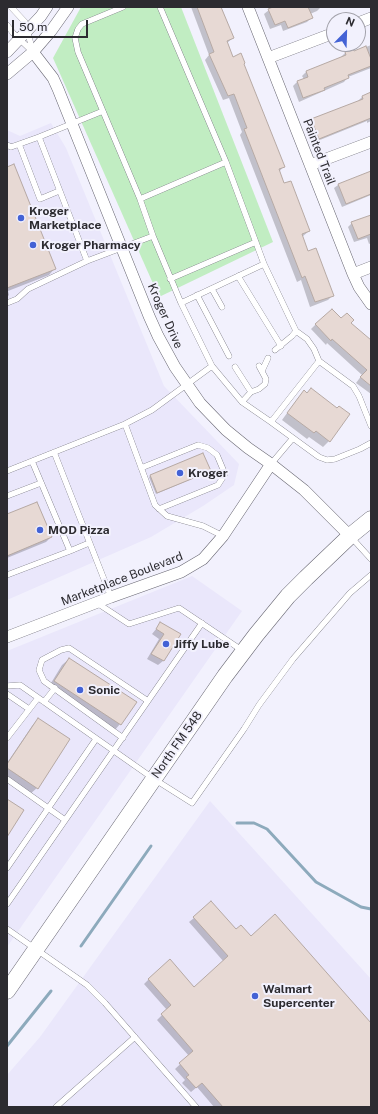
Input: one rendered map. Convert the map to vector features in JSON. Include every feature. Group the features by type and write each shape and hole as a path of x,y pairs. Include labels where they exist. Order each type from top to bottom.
{"main road":[{"name":"North FM 548","path":"7,991 243,651 288,596 323,561 371,519"}],"street":[{"path":"7,52 41,16 47,7"},
{"path":"7,74 33,52 51,31 68,7"},
{"name":"Painted Trail","path":"248,7 353,274 359,287 371,304"},
{"path":"268,58 326,35"},
{"name":"Kroger Drive","path":"33,52 53,78 158,336 186,384 200,403 226,430 304,490 350,536"},
{"path":"310,165 371,142"},
{"path":"353,274 371,267"},
{"name":"Marketplace Boulevard","path":"7,637 181,572 203,559 223,536 271,464"}],"lane":[{"path":"11,7 25,22 33,52"},
{"path":"123,7 82,24 78,29 76,38 78,52 140,199 170,279 212,366 242,402 319,457 327,460 335,459 360,449 371,442"},
{"path":"160,7 226,162 264,264 296,331 308,339 319,361 353,386 359,396 371,426"},
{"path":"7,25 13,33 33,52"},
{"path":"7,145 11,147 103,111"},
{"path":"39,137 87,261"},
{"path":"19,144 40,199 59,191"},
{"path":"140,199 226,162"},
{"path":"7,303 17,299 28,289 87,261 153,236"},
{"path":"170,279 256,242"},
{"path":"181,303 264,264"},
{"path":"238,276 281,346"},
{"path":"212,289 222,307"},
{"path":"197,295 229,356"},
{"path":"276,350 296,331"},
{"path":"242,402 252,392 265,384 266,379 261,369 268,358"},
{"path":"271,422 319,361"},
{"path":"7,471 125,424 158,407 186,384 212,366"},
{"path":"235,366 252,392"},
{"path":"125,424 155,505 167,516 203,526 223,536"},
{"path":"271,464 293,438"},
{"path":"141,468 198,445 208,448 217,455 225,474 218,485 159,509"},
{"path":"54,452 111,597"},
{"path":"32,461 70,551"},
{"path":"7,496 41,483"},
{"path":"350,536 371,559"},
{"path":"7,575 89,543"},
{"path":"7,686 20,684 96,739 192,804 259,705 293,658 350,593 371,575"},
{"path":"97,603 128,624 179,608 243,651"},
{"path":"7,904 9,897 114,751 202,624"},
{"path":"123,738 44,681 39,670 42,660 57,652 69,648 148,701"},
{"path":"44,702 55,688"},
{"path":"7,694 29,709"},
{"path":"7,738 38,698"},
{"path":"7,868 96,739"},
{"path":"7,779 65,820"},
{"path":"7,929 87,985 105,1003 196,1107"},
{"path":"56,1107 135,1037"}],"shaded area":[{"path":"51,123 66,148 164,386 239,464 234,485 203,506 151,537 7,600 7,130 20,136"},
{"path":"192,576 242,611 7,947 7,651"},
{"path":"210,801 371,979 371,1107 7,1107 7,1075 40,1037"}],"green space":[{"path":"81,7 181,7 273,242 159,297 53,58"}],"building":[{"path":"197,7 221,7 234,38 227,41 233,57 241,53 285,167 279,169 284,183 291,181 310,231 302,234 308,251 316,248 334,296 315,302 305,276 302,278 244,129 247,128 234,94 228,96 209,54 214,52"},
{"path":"273,7 308,7 313,18 288,28 285,21 275,25 268,9"},
{"path":"366,46 371,59 371,66 348,75 349,78 324,88 325,90 303,98 297,81 308,77 306,71 346,55 345,52 366,52"},
{"path":"371,92 371,118 319,139 311,119 363,99 362,96"},
{"name":"Kroger Marketplace","path":"14,164 56,269 7,288 7,167"},
{"path":"371,171 371,194 346,204 338,184"},
{"path":"371,215 371,234 358,239 351,222"},
{"path":"332,309 341,318 347,313 354,320 351,323 371,340 371,386 360,377 367,370 332,339 331,341 315,324"},
{"path":"311,388 337,408 339,406 350,414 330,442 316,431 314,433 287,413 304,390 307,393"},
{"name":"Kroger","path":"203,453 211,471 157,493 150,475"},
{"path":"37,502 52,537 7,556 7,514"},
{"name":"Jiffy Lube","path":"160,622 181,634 164,661 151,654 164,634 156,629"},
{"name":"Sonic","path":"69,658 137,702 121,725 54,681"},
{"path":"38,718 70,739 38,789 7,768 7,764"},
{"path":"7,799 24,810 7,837"},
{"name":"Walmart Supercenter","path":"211,901 236,929 241,925 251,936 275,914 371,1023 371,1107 223,1107 202,1083 196,1088 186,1077 189,1075 179,1063 193,1051 161,1014 171,1005 148,979 170,959 194,987 228,956 193,917"}],"waterway":[{"path":"237,823 254,823 267,829 316,882 361,907 371,909"},
{"path":"81,946 151,846"},
{"path":"7,1046 51,991"}],"place":[{"name":"Kroger Marketplace","path":"21,218"},
{"name":"Kroger Pharmacy","path":"33,245"},
{"name":"Kroger","path":"180,473"},
{"name":"MOD Pizza","path":"40,530"},
{"name":"Jiffy Lube","path":"166,644"},
{"name":"Sonic","path":"80,690"},
{"name":"Walmart Supercenter","path":"255,996"}]}
